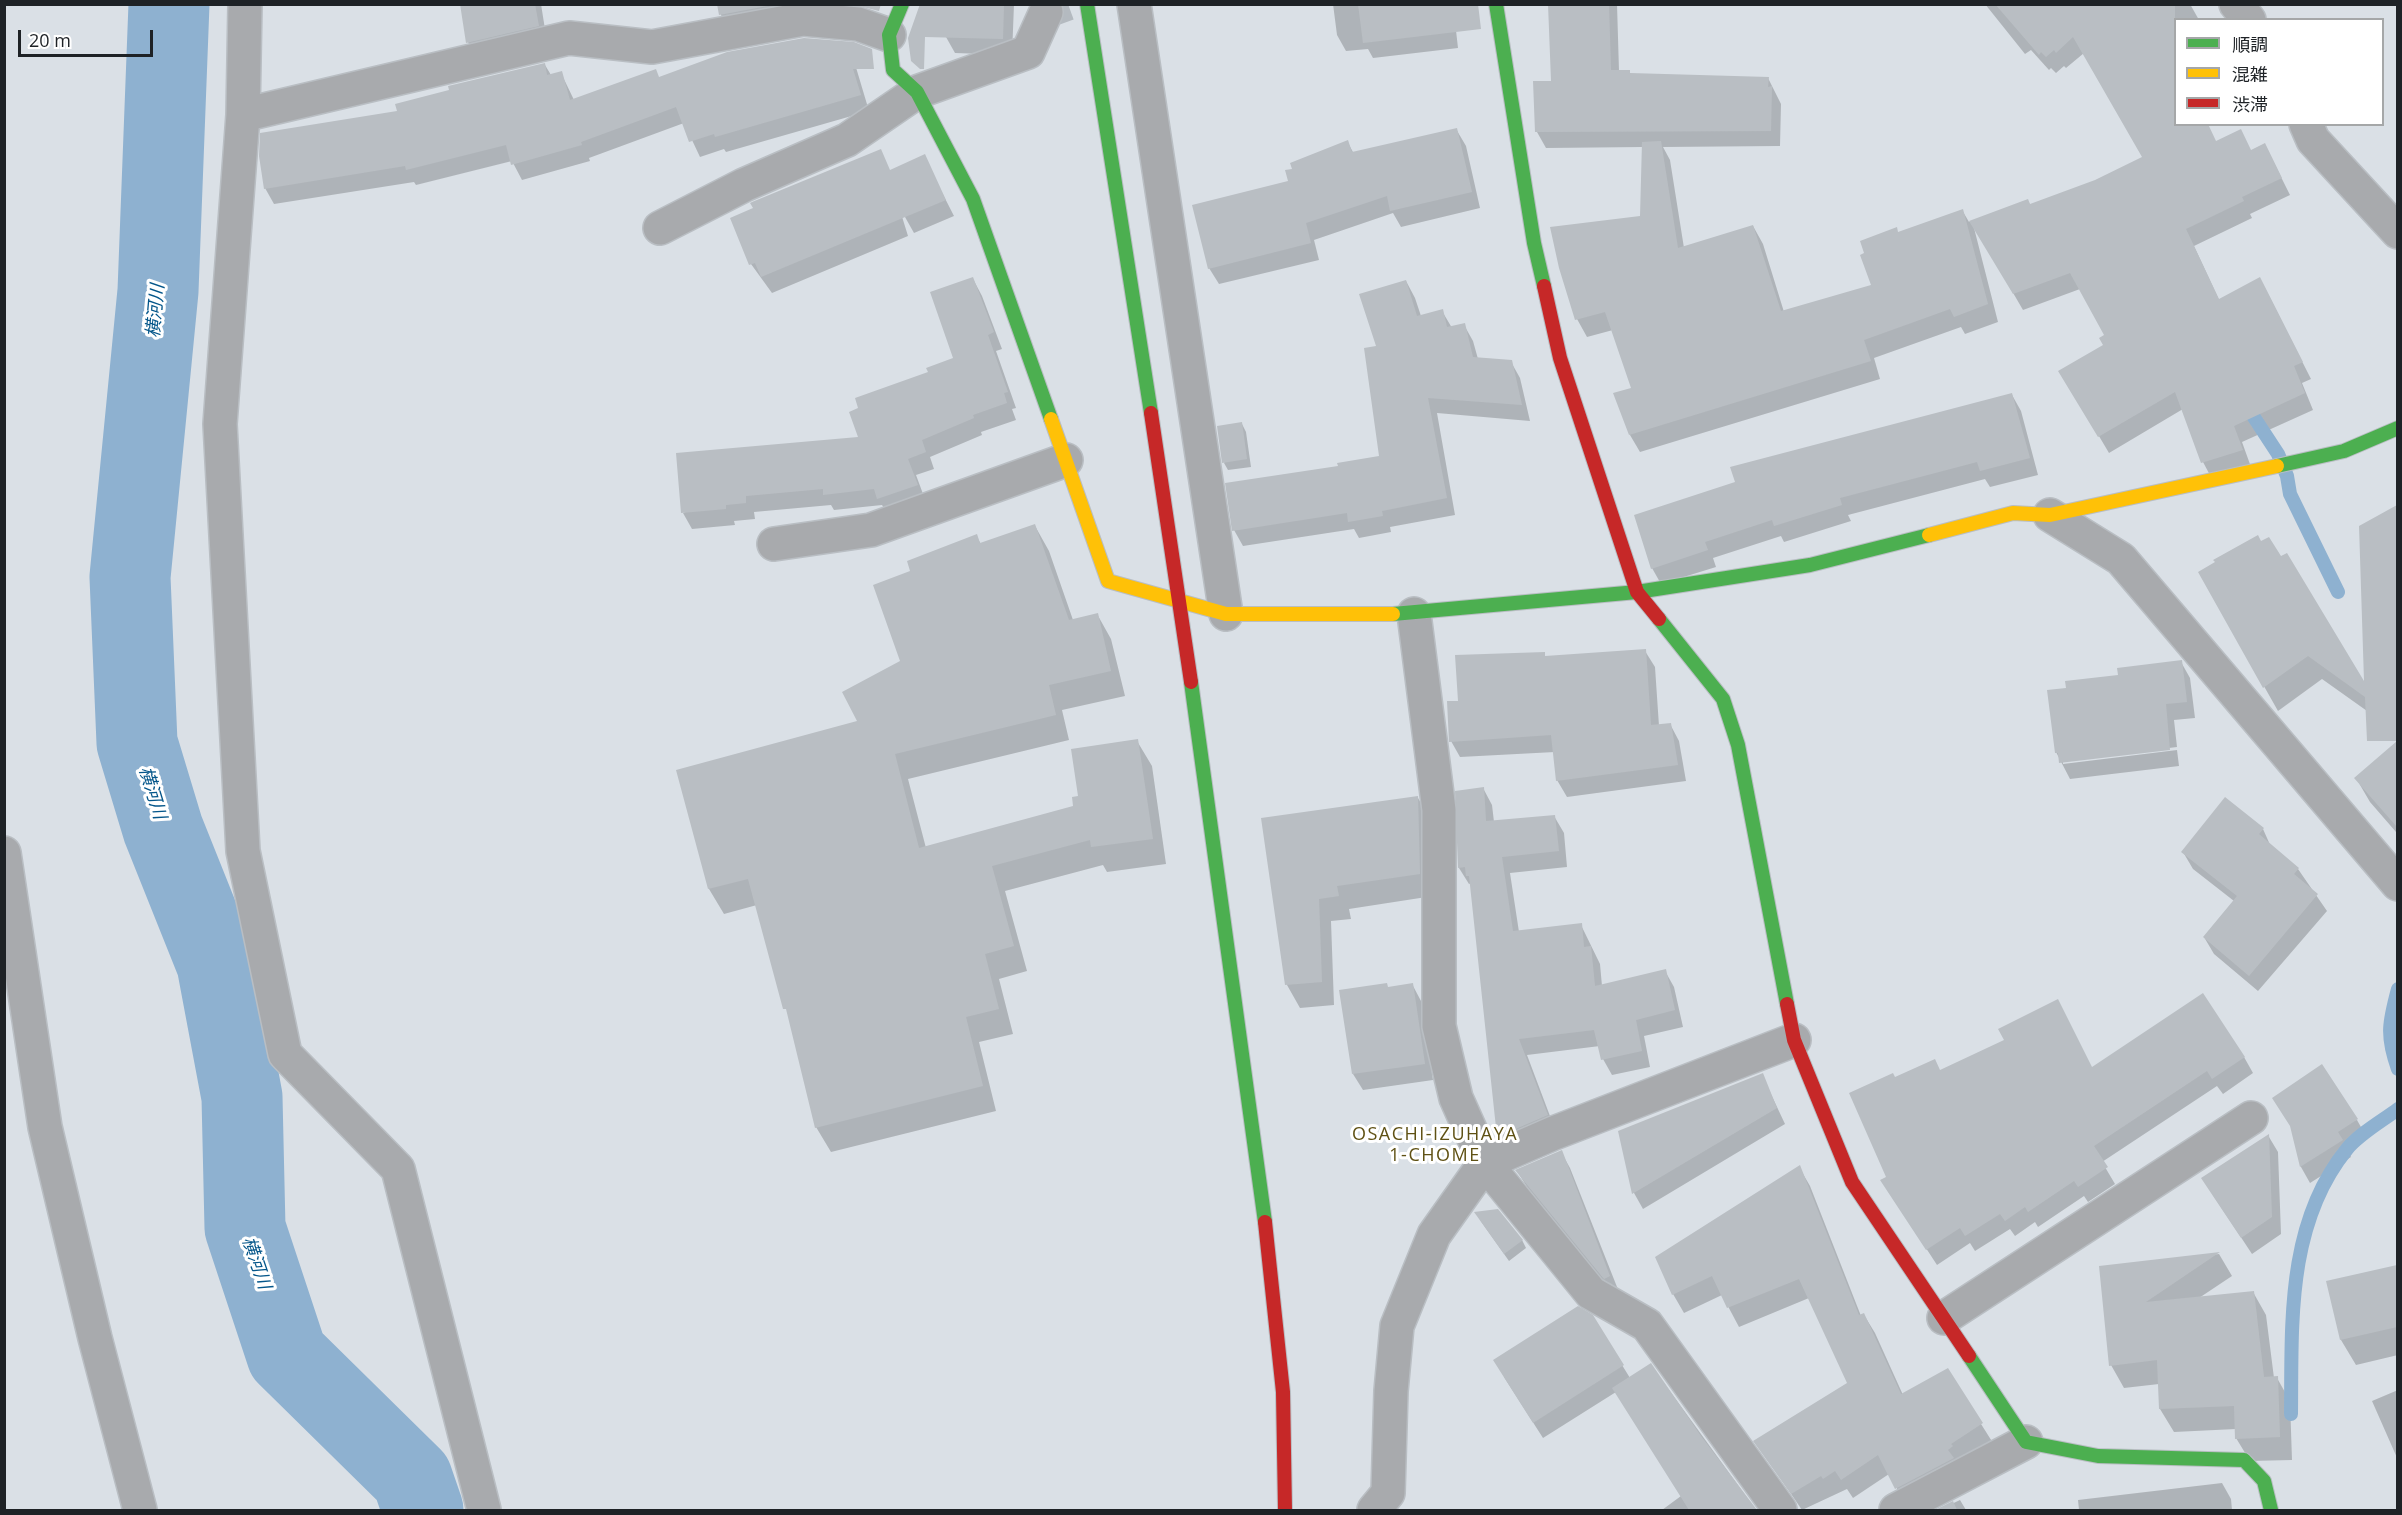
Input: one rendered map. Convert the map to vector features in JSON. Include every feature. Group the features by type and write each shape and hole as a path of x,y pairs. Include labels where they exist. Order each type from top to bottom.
{"street":[{"path":"245,4 243,115 219,424 231,680 243,851 285,1054 398,1169 484,1510"},
{"path":"902,4 889,35 893,70 917,92 973,199 1108,581 1180,602 1226,614 1414,615 1637,592 1810,565 2013,513 2050,515 2344,450 2397,428"},
{"path":"1088,4 1180,602 1271,1266 1283,1392 1285,1510"},
{"path":"1134,4 1226,614"},
{"path":"1496,4 1534,243 1560,358 1637,592 1723,699 1738,745 1794,1040 1852,1182 2026,1442"},
{"path":"2236,4 2247,18"},
{"path":"660,228 744,185 847,140 917,92 1028,52 1046,12"},
{"path":"243,115 569,38 652,47 803,19 858,24 889,35"},
{"path":"2307,126 2313,141 2397,232"},
{"path":"774,544 871,530 1066,460"},
{"path":"2050,515 2121,559 2397,884"},
{"path":"1414,615 1439,810 1439,1026 1456,1098 1485,1163 1591,1293 1647,1325 1780,1510"},
{"path":"4,853 45,1127 95,1338 140,1510"},
{"path":"1374,1510 1388,1493 1391,1391 1397,1326 1434,1234 1485,1163 1554,1133 1794,1040"},
{"path":"1944,1318 2251,1118"},
{"path":"1896,1510 2026,1442 2098,1456 2244,1460 2264,1480 2271,1510"}],"building":[{"path":"460,4 535,4 539,26 466,43"},
{"path":"717,4 778,4 719,15"},
{"path":"851,4 881,4 879,11"},
{"path":"920,4 1004,4 1003,39 925,37 924,69 920,69 911,61 908,38"},
{"path":"1358,4 1478,4 1481,29 1363,43"},
{"path":"1548,4 1609,4 1611,70 1630,70 1630,73 1769,77 1768,87 1772,86 1771,131 1535,132 1533,81 1551,81"},
{"path":"1995,4 2175,4 2174,126 2209,126 2216,141 2241,129 2251,150 2265,143 2282,178 2242,197 2244,201 2186,229 2219,299 2260,277 2303,362 2294,366 2305,393 2234,426 2243,450 2201,463 2175,392 2098,437 2058,371 2103,345 2099,338 2104,335 2070,273 2013,294 1969,221 2028,199 2030,204 2095,180 2142,157 2073,37 2056,53 2054,50 2046,57 2041,52 2039,55"},
{"path":"804,38 854,42 872,49 874,69 853,69 861,95 715,137 714,134 689,142 676,107 581,142 582,145 511,165 506,145 406,170 405,166 264,189 259,156 260,133 397,111 395,104 449,90 448,86 545,63 547,75 562,71 570,100 656,69 659,77 727,52"},
{"path":"1457,128 1472,192 1390,211 1387,196 1306,223 1311,243 1208,269 1192,205 1288,181 1285,170 1292,169 1290,163 1348,140 1352,152"},
{"path":"1661,141 1678,248 1753,225 1781,311 1871,285 1860,255 1864,253 1860,241 1897,227 1898,232 1963,209 1988,304 1954,317 1950,309 1864,340 1871,361 1629,435 1613,393 1631,388 1605,312 1575,320 1559,268 1550,227 1640,216 1642,142"},
{"path":"881,149 890,170 925,154 946,200 761,277 755,263 749,265 730,218 753,208 750,203 752,202"},
{"path":"973,277 994,332 988,335 1008,392 1004,393 1007,403 973,415 974,418 922,440 926,452 908,459 918,485 877,499 874,489 823,495 823,489 746,496 746,503 726,505 726,509 681,513 676,453 858,437 849,412 858,408 855,398 928,372 926,368 953,358 930,292"},
{"path":"1406,280 1417,316 1443,309 1447,327 1465,323 1473,357 1512,360 1522,405 1428,398 1447,498 1382,511 1383,516 1348,522 1347,513 1232,531 1225,483 1338,466 1337,463 1379,456 1364,348 1376,346 1359,294"},
{"path":"2012,393 2030,458 1980,471 1977,462 1840,498 1842,505 1774,526 1772,520 1705,542 1708,550 1651,569 1634,515 1735,482 1730,467"},
{"path":"1242,422 1247,459 1222,463 1217,426"},
{"path":"2397,505 2397,741 2367,741 2365,697 2308,656 2263,688 2198,572 2215,562 2213,560 2258,535 2261,541 2269,537 2281,556 2287,553 2364,681 2359,526"},
{"path":"1035,524 1069,620 1098,613 1111,671 1049,685 1056,715 895,754 919,848 1073,806 1072,797 1078,796 1071,749 1138,739 1153,839 1091,847 1090,840 992,866 1014,946 985,954 999,1009 966,1017 983,1086 815,1128 786,1009 783,1009 748,879 708,889 676,770 857,721 842,692 900,661 873,585 910,571 907,561 977,534 980,543"},
{"path":"1646,649 1651,725 1671,723 1678,765 1556,781 1551,735 1449,742 1447,701 1458,701 1455,655 1545,652 1545,656"},
{"path":"2182,660 2187,702 2166,704 2170,750 2059,763 2058,753 2055,753 2047,690 2066,688 2065,681 2118,675 2117,668"},
{"path":"2397,741 2397,827 2354,778"},
{"path":"1484,787 1486,821 1555,815 1559,851 1502,857 1513,931 1582,923 1584,947 1591,946 1595,986 1666,969 1675,1010 1636,1020 1642,1051 1601,1060 1594,1030 1519,1039 1548,1115 1497,1137 1469,876 1466,876 1465,867 1458,868 1455,791"},
{"path":"1418,796 1420,874 1337,886 1339,896 1319,899 1322,982 1285,985 1261,818"},
{"path":"2225,797 2264,828 2259,834 2299,868 2294,874 2318,894 2249,976 2203,937 2237,896 2181,852"},
{"path":"1387,983 1388,987 1413,983 1425,1064 1352,1074 1339,990"},
{"path":"2203,993 2245,1057 2212,1079 2207,1071 2094,1146 2108,1167 2078,1187 2074,1181 2028,1212 2025,1207 2005,1221 2000,1214 1965,1236 1960,1228 1926,1250 1880,1180 1886,1177 1849,1093 1893,1073 1895,1077 1935,1059 1940,1070 2004,1040 1998,1029 2058,999 2092,1067"},
{"path":"2322,1064 2358,1119 2338,1132 2343,1140 2300,1167 2290,1126 2272,1098"},
{"path":"1763,1073 1777,1108 1632,1194 1618,1131"},
{"path":"2269,1134 2272,1217 2241,1238 2201,1178"},
{"path":"1562,1150 1610,1276 1604,1279 1515,1170"},
{"path":"1800,1165 1859,1315 1864,1313 1901,1394 1948,1368 1983,1423 1951,1444 1953,1446 1948,1450 1954,1458 1895,1489 1878,1455 1841,1480 1835,1471 1823,1479 1821,1476 1791,1494 1753,1441 1847,1383 1799,1279 1727,1308 1712,1276 1672,1295 1655,1257"},
{"path":"1498,1209 1523,1240 1504,1254 1474,1212"},
{"path":"2220,1252 2146,1302 2254,1291 2264,1377 2278,1376 2280,1437 2235,1439 2234,1406 2159,1409 2157,1360 2109,1366 2099,1266"},
{"path":"2397,1265 2397,1327 2340,1340 2326,1281"},
{"path":"1578,1306 1593,1315 1624,1365 1533,1423 1493,1360"},
{"path":"1651,1363 1701,1436 1757,1510 1689,1510 1612,1388"},
{"path":"1953,1501 1957,1510 1935,1510"}],"waterway":[{"name":"横河川","path":"169,4 158,291 130,577 137,743 163,829 217,964 242,1097 245,1228 287,1355 412,1478 423,1510"},
{"path":"2244,402 2278,454 2287,476 2290,494 2338,592"},
{"path":"2398,989 2390,1029 2398,1069"},
{"path":"2291,1414 2296,1276 2313,1209 2327,1178 2352,1143 2398,1109"}],"tunnel":[{"path":"1046,12 1068,4"}],"traffic: fast":[{"path":"902,4 889,35 893,70 917,92 973,199 1051,419"},
{"path":"1087,4 1151,413"},
{"path":"1496,4 1534,243 1544,286"},
{"path":"2277,466 2344,451 2398,428"},
{"path":"1393,614 1637,592 1810,565 1929,535"},
{"path":"1659,619 1723,699 1738,745 1787,1004"},
{"path":"1191,682 1265,1222"},
{"path":"1969,1356 2026,1442 2098,1456 2244,1460 2264,1481 2271,1510"}],"traffic: slow":[{"path":"1051,419 1108,581 1226,614 1393,614"},
{"path":"1929,535 2013,513 2050,515 2277,466"}],"traffic: jam":[{"path":"1544,286 1560,358 1637,592 1659,619"},
{"path":"1151,413 1191,682"},
{"path":"1787,1004 1794,1040 1852,1182 1969,1356"},
{"path":"1265,1222 1283,1392 1285,1510"}],"district":[{"name":"OSACHI-IZUHAYA 1-CHOME","path":"1435,1145"}]}
